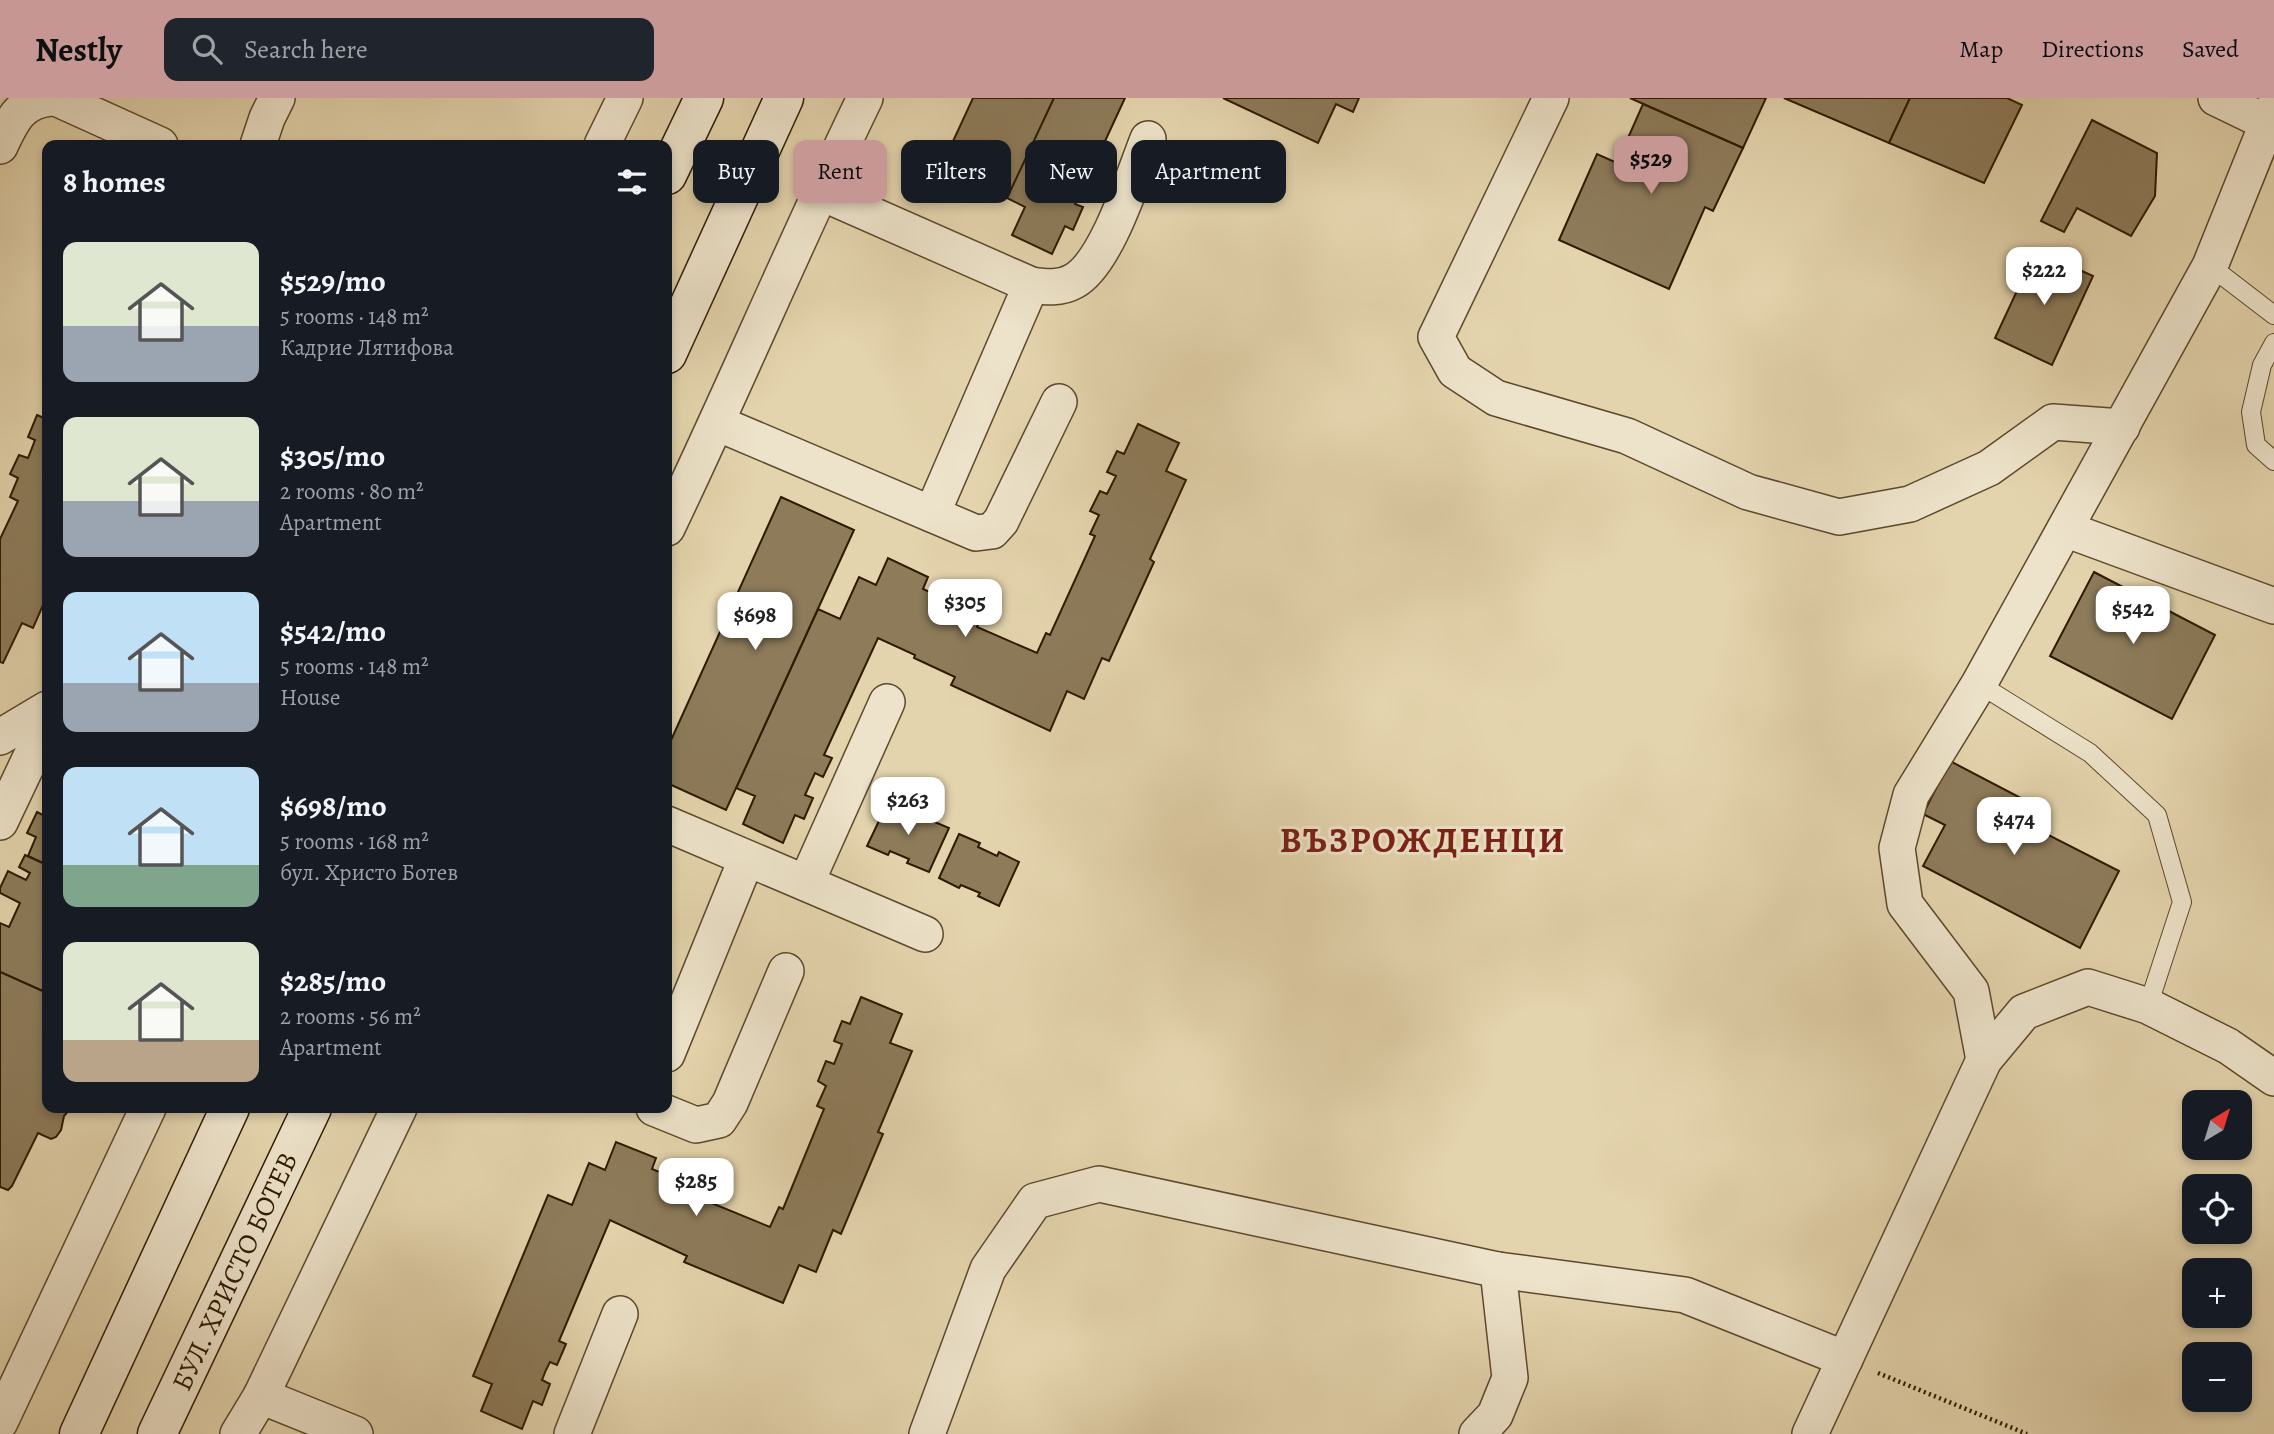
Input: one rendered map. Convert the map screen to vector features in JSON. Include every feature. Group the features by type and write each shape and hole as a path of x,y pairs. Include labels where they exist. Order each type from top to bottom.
{"main road":[{"path":"672,165 704,98"},
{"path":"672,343 784,98"},
{"path":"79,1434 228,1113"},
{"name":"БУЛ. ХРИСТО БОТЕВ","path":"156,1434 310,1113"}],"street":[{"path":"0,146 14,117 27,104 54,98 149,140"},
{"path":"260,140 277,98"},
{"path":"604,140 625,98"},
{"path":"845,140 865,98"},
{"path":"1551,98 1436,337 1455,371 1496,398 1627,436 1748,492 1839,517 1910,503 1989,468 2053,422 2122,426"},
{"path":"1983,1060 1971,991 1905,904 1897,848 1912,795 1979,684 2210,266 2271,118 2216,98"},
{"path":"845,203 1031,285 1054,288 1074,281 1089,269 1102,251 1148,139"},
{"path":"672,518 815,203"},
{"path":"932,514 1031,285"},
{"path":"717,423 976,533 992,531 1001,521 1059,402"},
{"path":"2065,529 2274,606"},
{"path":"806,883 887,702"},
{"path":"0,737 42,712"},
{"path":"0,822 42,734"},
{"path":"672,826 925,934"},
{"path":"672,1042 746,860"},
{"path":"666,1113 696,1125 719,1120 730,1103 786,971"},
{"path":"1810,1434 1983,1060 2024,1012 2088,987 2148,1006 2228,1046 2274,1077"},
{"path":"0,1422 146,1113"},
{"path":"238,1434 261,1396 397,1113"},
{"path":"927,1434 988,1269 1035,1201 1099,1184 1498,1270 1685,1295 1845,1359"},
{"path":"1477,1434 1495,1415 1510,1378 1498,1270"},
{"path":"572,1434 620,1314"},
{"path":"261,1396 355,1434"}],"lane":[{"path":"2210,266 2274,315"},
{"path":"2274,343 2262,365 2251,412 2256,445 2274,461"},
{"path":"1979,684 2090,753 2157,815 2182,902 2148,1006"}],"path":[{"path":"1845,1359 2027,1434"}],"building":[{"path":"973,98 1054,98 1035,140 1025,140 1025,162 1011,193 1011,140 954,140"},
{"path":"1054,98 1125,98 1106,140 1034,140"},
{"path":"1223,98 1359,98 1353,112 1336,104 1318,143"},
{"path":"1630,98 1766,98 1743,148"},
{"path":"1784,98 1910,98 1889,143"},
{"path":"1910,98 2007,98 2022,105 1984,183 1889,143"},
{"path":"1643,104 1743,148 1713,211 1705,207 1669,289 1559,240 1597,154 1617,163"},
{"path":"2092,120 2157,153 2155,196 2131,236 2077,208 2064,232 2041,221"},
{"path":"1025,160 1025,203 1075,203 1083,207 1073,230 1065,226 1052,254 1012,235 1025,207 1011,200 1011,189"},
{"path":"2036,250 2093,276 2052,365 1995,338"},
{"path":"37,415 42,417 42,607 33,628 22,623 3,663 0,662 0,539 18,501 10,497 18,478 10,474 19,455 28,458 35,440 28,437"},
{"path":"1138,424 1179,443 1166,471 1186,480 1150,559 1154,562 1109,661 1102,658 1084,699 1067,691 1050,731 951,685 955,677 878,638 824,755 832,758 823,777 815,773 805,795 813,798 804,819 795,815 783,843 743,824 755,796 736,788 818,609 840,619 859,577 876,585 888,558 928,577 923,589 981,616 977,627 1037,653 1046,633 1050,635 1095,536 1090,534 1099,515 1090,511 1100,491 1107,494 1116,476 1107,472 1117,451 1124,454"},
{"path":"781,497 854,530 726,810 672,785 672,738"},
{"path":"2094,572 2215,635 2172,719 2050,656"},
{"path":"1950,761 2034,805 2025,823 2119,871 2080,948 1923,866 1945,825 1923,814"},
{"path":"888,802 910,810 908,814 949,828 929,872 907,863 909,859 890,851 888,855 867,846"},
{"path":"37,812 42,814 42,863 28,856 36,837 27,833"},
{"path":"959,834 980,843 978,847 997,856 999,852 1019,862 999,906 978,896 980,893 961,885 959,888 939,878"},
{"path":"25,855 42,863 42,991 0,972 0,923 9,927 20,903 0,893 0,888 8,871 26,880 30,873 19,867"},
{"path":"0,972 42,991 42,1113 67,1113 56,1137 51,1139 38,1133 12,1186 8,1190 0,1187"},
{"path":"861,997 902,1014 890,1043 912,1051 878,1132 883,1134 841,1234 833,1230 816,1272 799,1265 783,1303 684,1262 687,1256 610,1220 559,1341 566,1344 557,1365 550,1362 542,1380 550,1384 542,1405 533,1401 522,1429 481,1411 492,1384 473,1376 548,1195 572,1205 589,1163 605,1170 616,1142 656,1158 652,1169 712,1194 709,1202 770,1227 779,1207 783,1209 824,1109 817,1106 826,1086 818,1081 826,1061 834,1064 842,1044 834,1041 842,1021 850,1024"}],"district":[{"name":"ВЪЗРОЖДЕНЦИ","path":"1423,840"}]}
